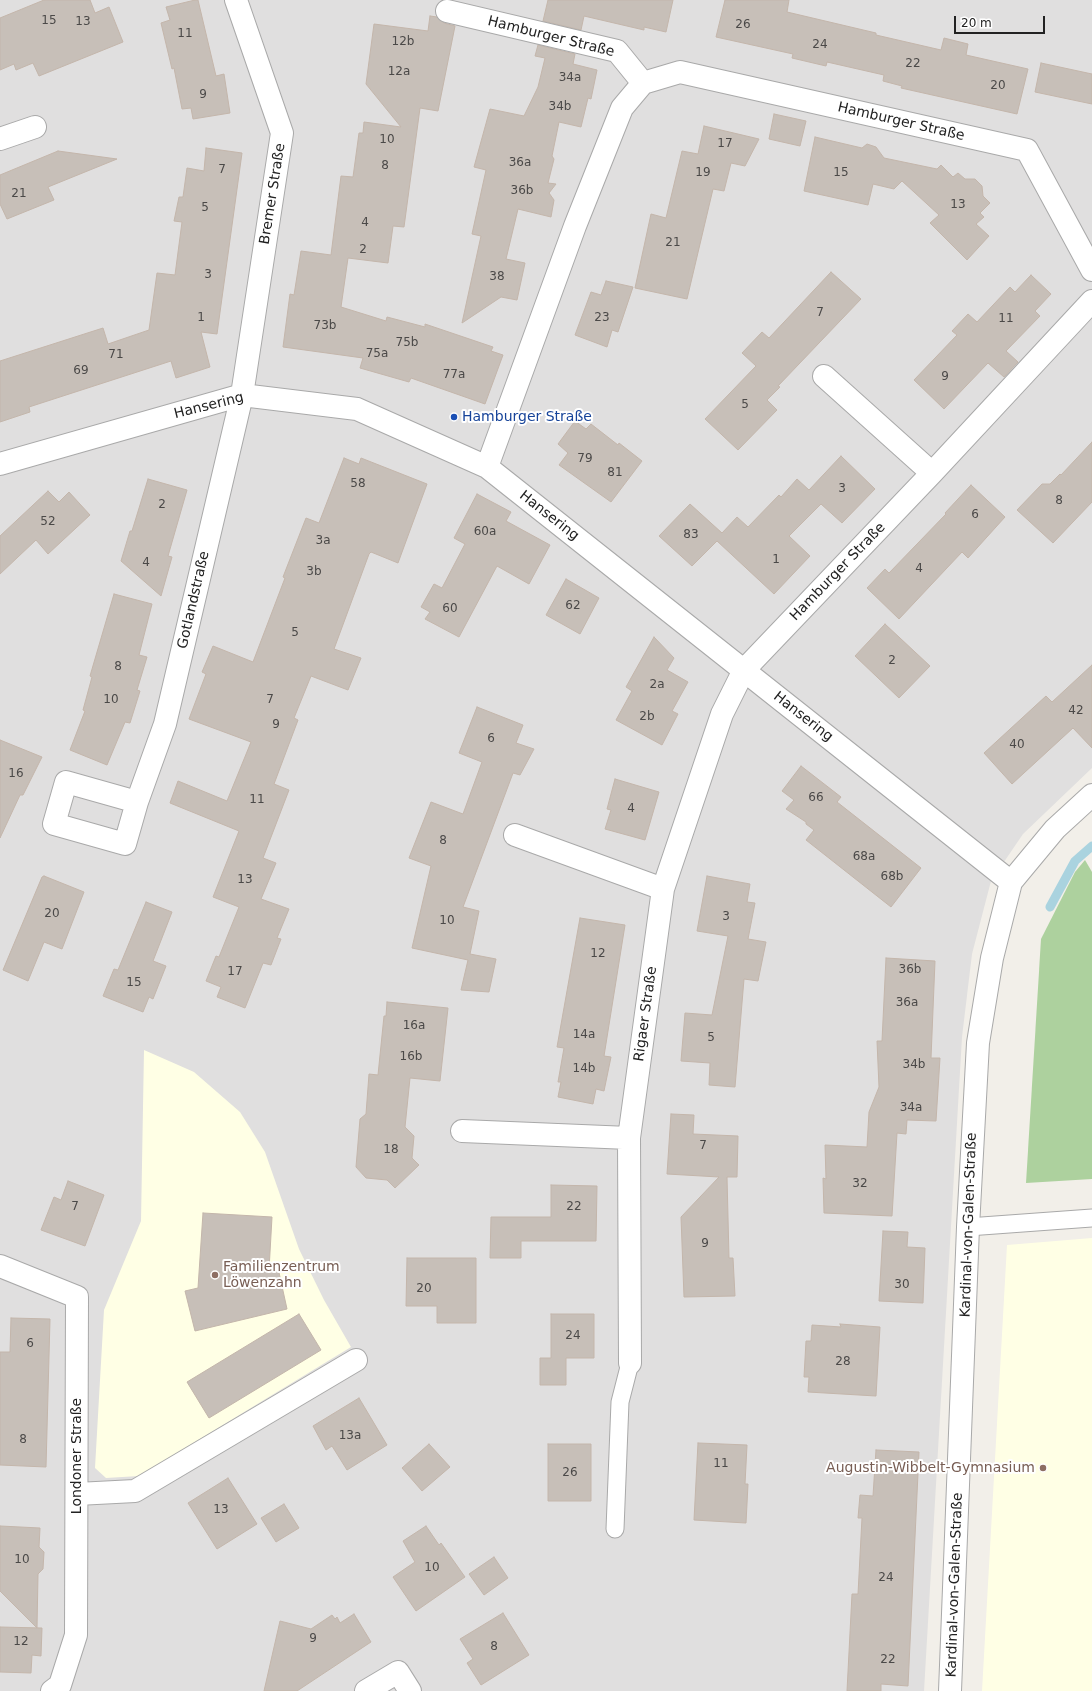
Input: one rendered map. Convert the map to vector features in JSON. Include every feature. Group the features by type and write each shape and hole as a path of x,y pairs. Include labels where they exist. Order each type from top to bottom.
{"street":[{"name":"Bremer Straße","path":"236,0 282,133 242,395"},
{"name":"Hamburger Straße","path":"447,11 617,51 643,83 680,72 1027,150 1092,270"},
{"path":"487,467 575,226 622,108 643,83"},
{"path":"0,139 35,127"},
{"name":"Hamburger Straße","path":"744,670 932,473 1092,301"},
{"path":"824,376 932,473"},
{"name":"Hansering","path":"0,464 242,395 357,409 487,467 1011,882"},
{"name":"Gotlandstraße","path":"137,802 165,724 242,395"},
{"name":"Rigaer Straße","path":"630,1363 629,1138 663,889 722,714 744,670"},
{"name":"Kardinal-von-Galen-Straße","path":"950,1691 968,1227 978,1042 992,958 1011,882 1055,829 1092,795"},
{"path":"515,835 663,889"},
{"path":"462,1131 629,1138"},
{"name":"Londoner Straße","path":"0,1266 77,1297 76,1635 60,1685 52,1691"},
{"path":"77,1494 135,1491 356,1360"},
{"path":"366,1691 398,1672 410,1691"}],"lane":[{"path":"968,1227 1092,1218"},
{"path":"615,1529 620,1402 630,1363"}],"shaded area":[{"path":"0,0 1092,0 1092,768 1023,834 991,881 972,954 962,1037 924,1691 0,1691"},
{"name":"Familienzentrum Löwenzahn","path":"144,1050 194,1072 240,1112 265,1152 299,1249 324,1300 351,1347 139,1476 106,1478 95,1468 104,1310 141,1221"},
{"name":"Augustin-Wibbelt-Gymnasium","path":"1092,1238 1092,1691 982,1691 1007,1245"}],"green space":[{"path":"1085,860 1092,872 1092,1179 1026,1183 1041,939 1075,872"}],"building":[{"path":"44,0 90,0 95,13 109,7 123,42 39,76 33,63 16,70 14,64 0,70 0,18"},
{"path":"198,0 216,76 224,74 230,113 193,119 191,108 182,109 174,68 172,69 161,23 170,20 166,7"},
{"path":"548,0 673,0 666,32 644,27 644,30 584,16 581,30 543,21"},
{"path":"725,0 789,0 787,12 876,33 876,35 941,50 944,38 968,44 966,55 1028,69 1017,114 901,88 902,86 883,81 884,75 827,62 826,66 792,58 793,54 716,37"},
{"path":"430,16 437,17 444,23 455,26 438,111 420,108 404,227 393,226 388,263 348,258 341,307 386,321 387,317 425,327 425,324 493,347 491,351 503,355 485,404 411,378 409,382 360,368 363,358 283,347 290,294 294,295 301,251 331,255 341,176 353,177 359,133 363,133 364,122 401,127 366,84 374,24 428,31"},
{"path":"538,45 575,54 573,64 597,70 591,99 588,98 581,127 559,122 552,156 554,159 548,183 556,184 549,193 554,200 551,217 518,209 506,259 525,263 517,300 501,297 462,323 481,236 472,234 486,170 474,167 490,109 524,116 538,87 545,58 535,56"},
{"path":"1041,63 1092,74 1092,104 1035,92"},
{"path":"774,114 806,121 800,146 769,139"},
{"path":"704,126 759,139 745,166 731,163 724,191 713,189 687,299 635,288 651,214 666,218 682,151 698,154"},
{"path":"815,137 862,148 867,144 876,147 884,158 937,169 941,165 953,177 958,173 965,179 975,179 982,186 983,196 990,203 980,213 984,217 976,224 989,236 967,260 930,223 939,215 902,181 894,189 873,184 868,205 804,191"},
{"path":"206,148 242,153 217,334 201,332 210,367 176,378 171,361 29,407 30,412 0,422 0,361 103,328 108,344 149,330 157,273 175,275 182,222 174,221 179,197 183,197 187,168 204,171"},
{"path":"58,151 117,159 48,187 54,200 7,219 0,204 0,175"},
{"path":"831,272 861,299 778,386 780,387 767,400 777,410 738,450 705,419 756,366 742,353 762,332 769,338"},
{"path":"1031,275 1051,294 1035,311 1040,316 1006,351 1018,362 1004,377 988,363 944,409 914,380 957,335 952,331 968,314 977,322 1010,287 1015,292"},
{"path":"606,281 633,287 618,332 612,330 607,347 575,335 591,292 601,295"},
{"path":"575,421 586,429 591,424 642,461 611,502 559,465 568,453 558,444"},
{"path":"1092,442 1092,502 1053,543 1017,510 1042,484 1050,484 1060,474 1061,475"},
{"path":"841,456 875,489 842,523 821,504 789,536 810,556 774,594 717,541 692,566 659,536 690,504 722,533 737,517 748,527 779,495 781,497 797,479 809,490"},
{"path":"344,458 359,464 361,458 427,484 398,563 371,552 369,554 334,649 361,658 348,690 311,676 294,718 298,720 274,784 289,790 263,858 276,863 261,899 289,909 277,938 281,939 271,965 263,963 245,1008 217,997 221,987 206,981 216,956 219,957 239,907 213,897 239,831 170,803 178,781 227,801 251,742 189,719 206,674 202,672 213,646 253,662 285,578 283,577 306,518 319,523"},
{"path":"148,479 187,490 168,556 172,557 161,596 121,561"},
{"path":"971,485 1005,517 968,558 962,552 899,619 867,588 885,569 889,573 946,514 945,513"},
{"path":"48,491 59,502 69,492 90,515 48,554 36,540 0,574 0,536"},
{"path":"477,494 511,512 506,521 550,545 529,584 497,566 459,637 425,619 430,612 421,607 434,584 442,588 465,544 454,538"},
{"path":"566,579 599,598 580,634 546,615"},
{"path":"114,594 152,604 139,655 147,657 137,690 140,691 130,723 125,722 107,765 70,750 85,711 83,710 92,677 90,676"},
{"path":"885,624 930,666 899,698 855,656"},
{"path":"654,637 674,658 667,670 688,682 672,711 678,714 662,745 616,720 632,691 626,687"},
{"path":"1092,665 1092,748 1073,728 1012,784 984,753 1046,696 1052,702"},
{"path":"477,707 523,725 516,743 534,749 520,775 513,773 463,907 479,911 470,954 496,959 489,992 461,990 468,960 412,948 431,866 409,858 431,802 463,814 482,762 459,753"},
{"path":"0,740 42,757 23,795 20,795 0,838"},
{"path":"801,766 841,797 837,802 921,868 891,907 806,840 814,830 806,824 806,822 786,809 794,800 782,791"},
{"path":"615,779 659,792 645,840 605,829 611,810 607,809"},
{"path":"44,876 84,892 62,949 44,942 28,981 3,970 42,877"},
{"path":"707,876 750,884 747,902 755,903 748,939 766,942 758,981 744,979 735,1087 709,1085 710,1063 681,1061 685,1013 712,1015 728,936 697,931"},
{"path":"146,902 172,912 153,961 166,966 153,999 149,997 143,1012 103,996 114,969 118,970"},
{"path":"580,918 625,925 604,1056 611,1057 604,1091 596,1089 593,1104 558,1097 561,1082 558,1082 564,1048 557,1047"},
{"path":"886,958 935,961 931,1058 940,1058 936,1121 907,1120 906,1134 897,1133 892,1216 824,1213 823,1178 826,1179 825,1145 867,1147 869,1112 879,1087 877,1041 882,1041"},
{"path":"387,1002 448,1008 440,1081 410,1078 405,1127 414,1136 412,1158 419,1165 395,1188 387,1180 366,1178 356,1167 360,1119 366,1114 369,1074 378,1075 384,1016 386,1016"},
{"path":"671,1114 694,1115 693,1134 738,1136 737,1177 727,1177 729,1258 733,1258 735,1296 684,1297 681,1217 719,1177 667,1174"},
{"path":"68,1181 104,1195 85,1246 41,1230 54,1197 61,1200"},
{"path":"551,1185 597,1186 596,1241 521,1241 521,1258 490,1258 491,1217 551,1217"},
{"path":"203,1213 272,1217 269,1270 278,1268 287,1309 195,1331 185,1291 198,1288"},
{"path":"883,1231 908,1232 907,1247 925,1248 923,1303 879,1301"},
{"path":"407,1258 476,1258 476,1323 437,1323 437,1306 406,1306"},
{"path":"299,1314 321,1350 209,1418 187,1382"},
{"path":"551,1314 594,1314 594,1358 566,1358 566,1385 540,1385 540,1358 551,1358"},
{"path":"11,1318 50,1319 46,1467 0,1465 0,1352 10,1352"},
{"path":"840,1324 880,1327 876,1396 808,1392 809,1377 804,1377 806,1341 811,1341 812,1325 841,1327"},
{"path":"359,1398 387,1445 347,1470 332,1446 326,1450 313,1426"},
{"path":"698,1443 747,1445 745,1484 748,1484 746,1523 694,1520"},
{"path":"429,1444 450,1467 422,1491 402,1468"},
{"path":"548,1444 591,1444 591,1501 548,1501"},
{"path":"876,1450 919,1452 908,1686 881,1684 881,1691 847,1691 852,1594 858,1594 862,1518 858,1518 860,1495 873,1496"},
{"path":"228,1478 257,1524 217,1549 188,1503"},
{"path":"284,1504 299,1528 276,1542 261,1518"},
{"path":"0,1526 40,1528 39,1547 44,1552 43,1569 38,1574 37,1628 0,1591"},
{"path":"426,1526 439,1545 441,1543 465,1577 416,1611 393,1577 415,1562 403,1541"},
{"path":"494,1557 508,1578 484,1595 469,1574"},
{"path":"503,1613 529,1655 481,1685 467,1663 473,1659 460,1639"},
{"path":"354,1614 371,1642 297,1691 264,1691 280,1621 311,1629 332,1615 335,1619 337,1617 340,1623"},
{"path":"0,1627 42,1628 41,1656 32,1655 31,1673 0,1672"}],"waterway":[{"path":"1050,907 1075,861 1092,846"}],"place":[{"name":"Hamburger Straße","path":"454,417"},
{"name":"Familienzentrum Löwenzahn","path":"215,1275"},
{"name":"Augustin-Wibbelt-Gymnasium","path":"1043,1468"}]}
